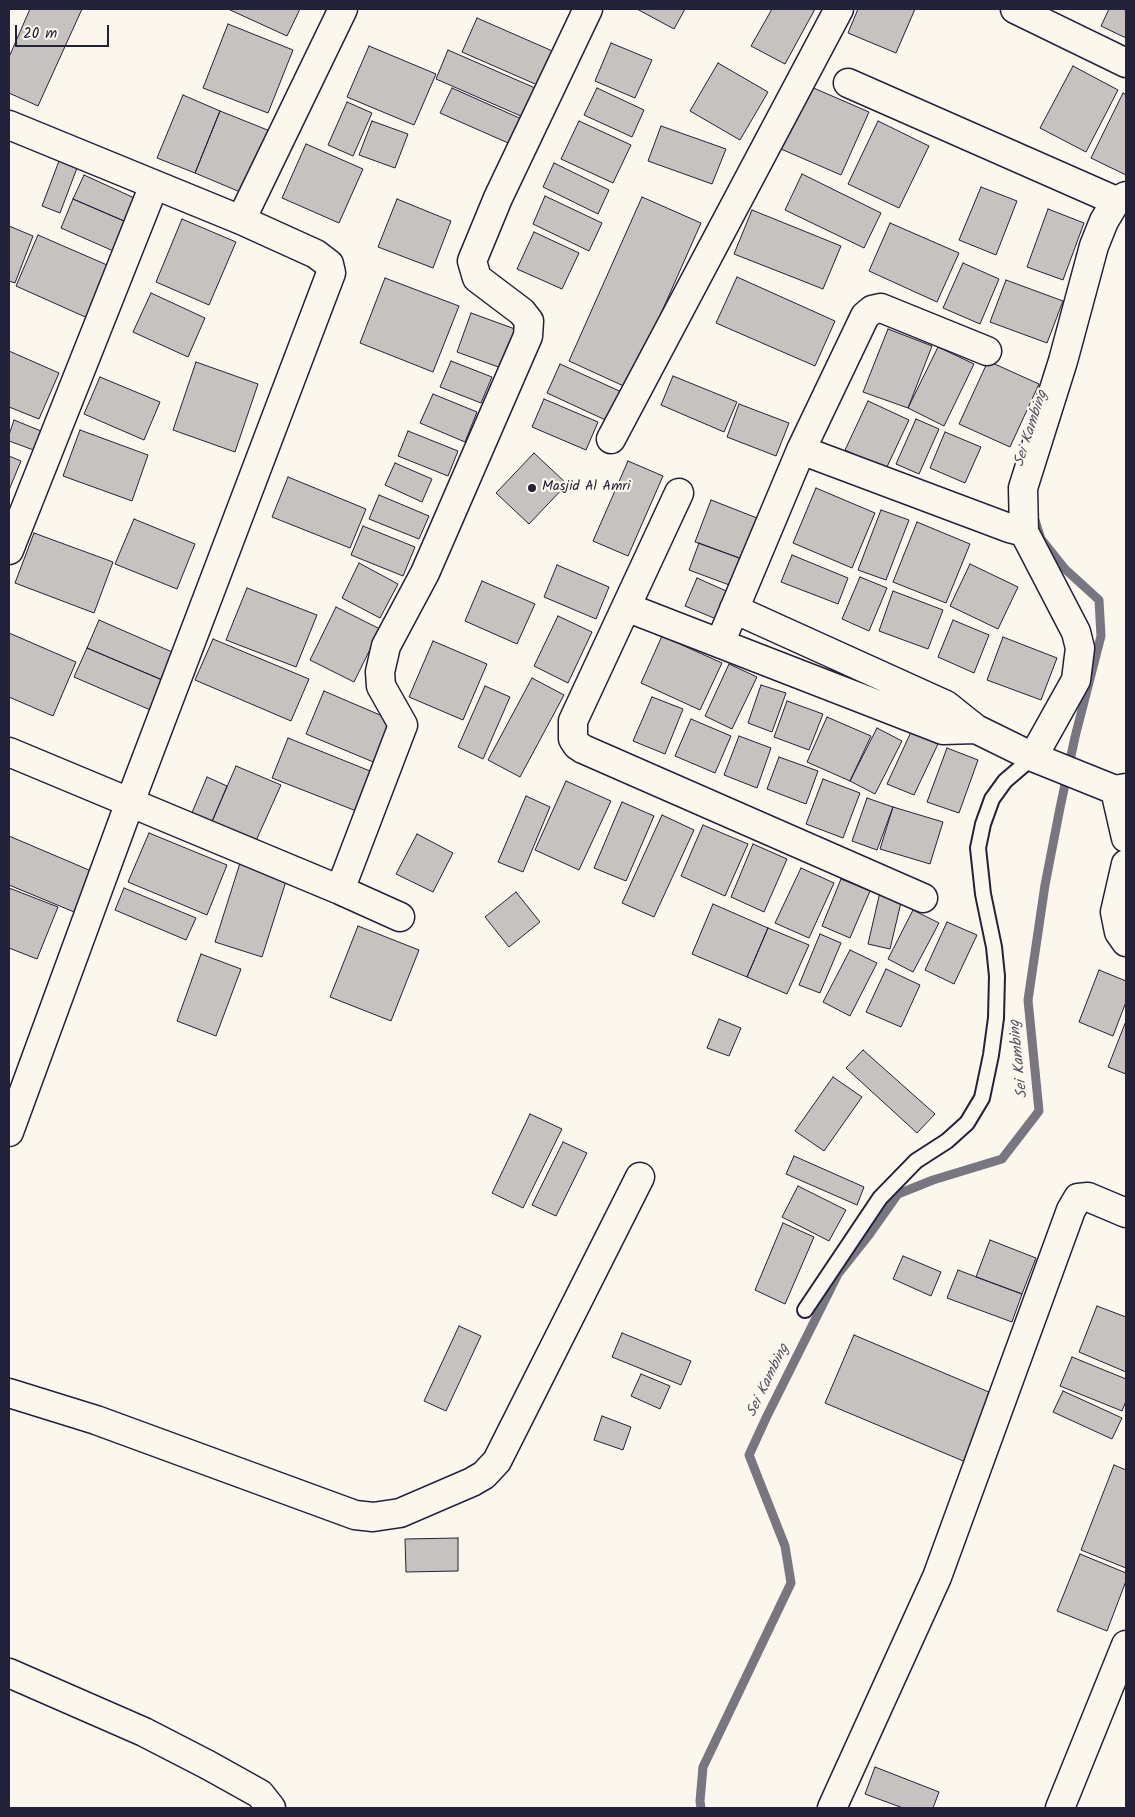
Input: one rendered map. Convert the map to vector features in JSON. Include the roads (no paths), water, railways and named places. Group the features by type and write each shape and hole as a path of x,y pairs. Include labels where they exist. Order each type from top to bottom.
{"street":[{"path":"241,220 343,9"},
{"path":"340,890 403,725 381,686 380,672 386,646 425,573 528,336 529,321 522,312 477,278 472,262 498,198 588,9"},
{"path":"611,439 839,9"},
{"path":"1014,9 1126,63"},
{"path":"848,83 1121,198 1104,221 1094,246 1063,360 1023,488 1024,532 1076,632 1080,648 1076,680 1044,761"},
{"path":"9,125 241,220 316,254 329,264 330,272 130,802 9,1132"},
{"path":"9,550 154,185"},
{"path":"720,643 802,450 865,316 872,310 881,308 987,351"},
{"path":"802,450 1024,532"},
{"path":"679,493 573,721 573,739 577,745 923,898"},
{"path":"626,607 943,730 976,729"},
{"path":"734,609 946,704 976,729 1044,761 1112,787 1126,838"},
{"path":"9,752 340,890 400,917"},
{"path":"1126,864 1115,912 1119,932 1126,942"},
{"path":"9,1393 96,1420 355,1515 373,1517 400,1514 472,1482 484,1475 497,1461 640,1177"},
{"path":"832,1808 937,1577 1071,1210 1078,1198 1088,1197 1126,1212"},
{"path":"1060,1808 1126,1645"},
{"path":"9,1673 144,1732 260,1794 271,1808"}],"lane":[{"path":"805,1310 880,1198 916,1161 948,1141 966,1123 982,1098 996,1018 997,976 994,947 983,894 978,848 983,824 992,799 1005,781 1044,761"}],"waterway":[{"name":"Sei Kambing","path":"701,1808 703,1767 791,1583 785,1546 749,1455 767,1416 838,1274 898,1194 933,1180 1002,1159 1039,1111 1028,1000 1045,885 1060,808 1075,737 1101,636 1099,600 1065,569 1041,539 1034,517"}],"place":[{"name":"Masjid Al Amri","path":"532,488"}]}
